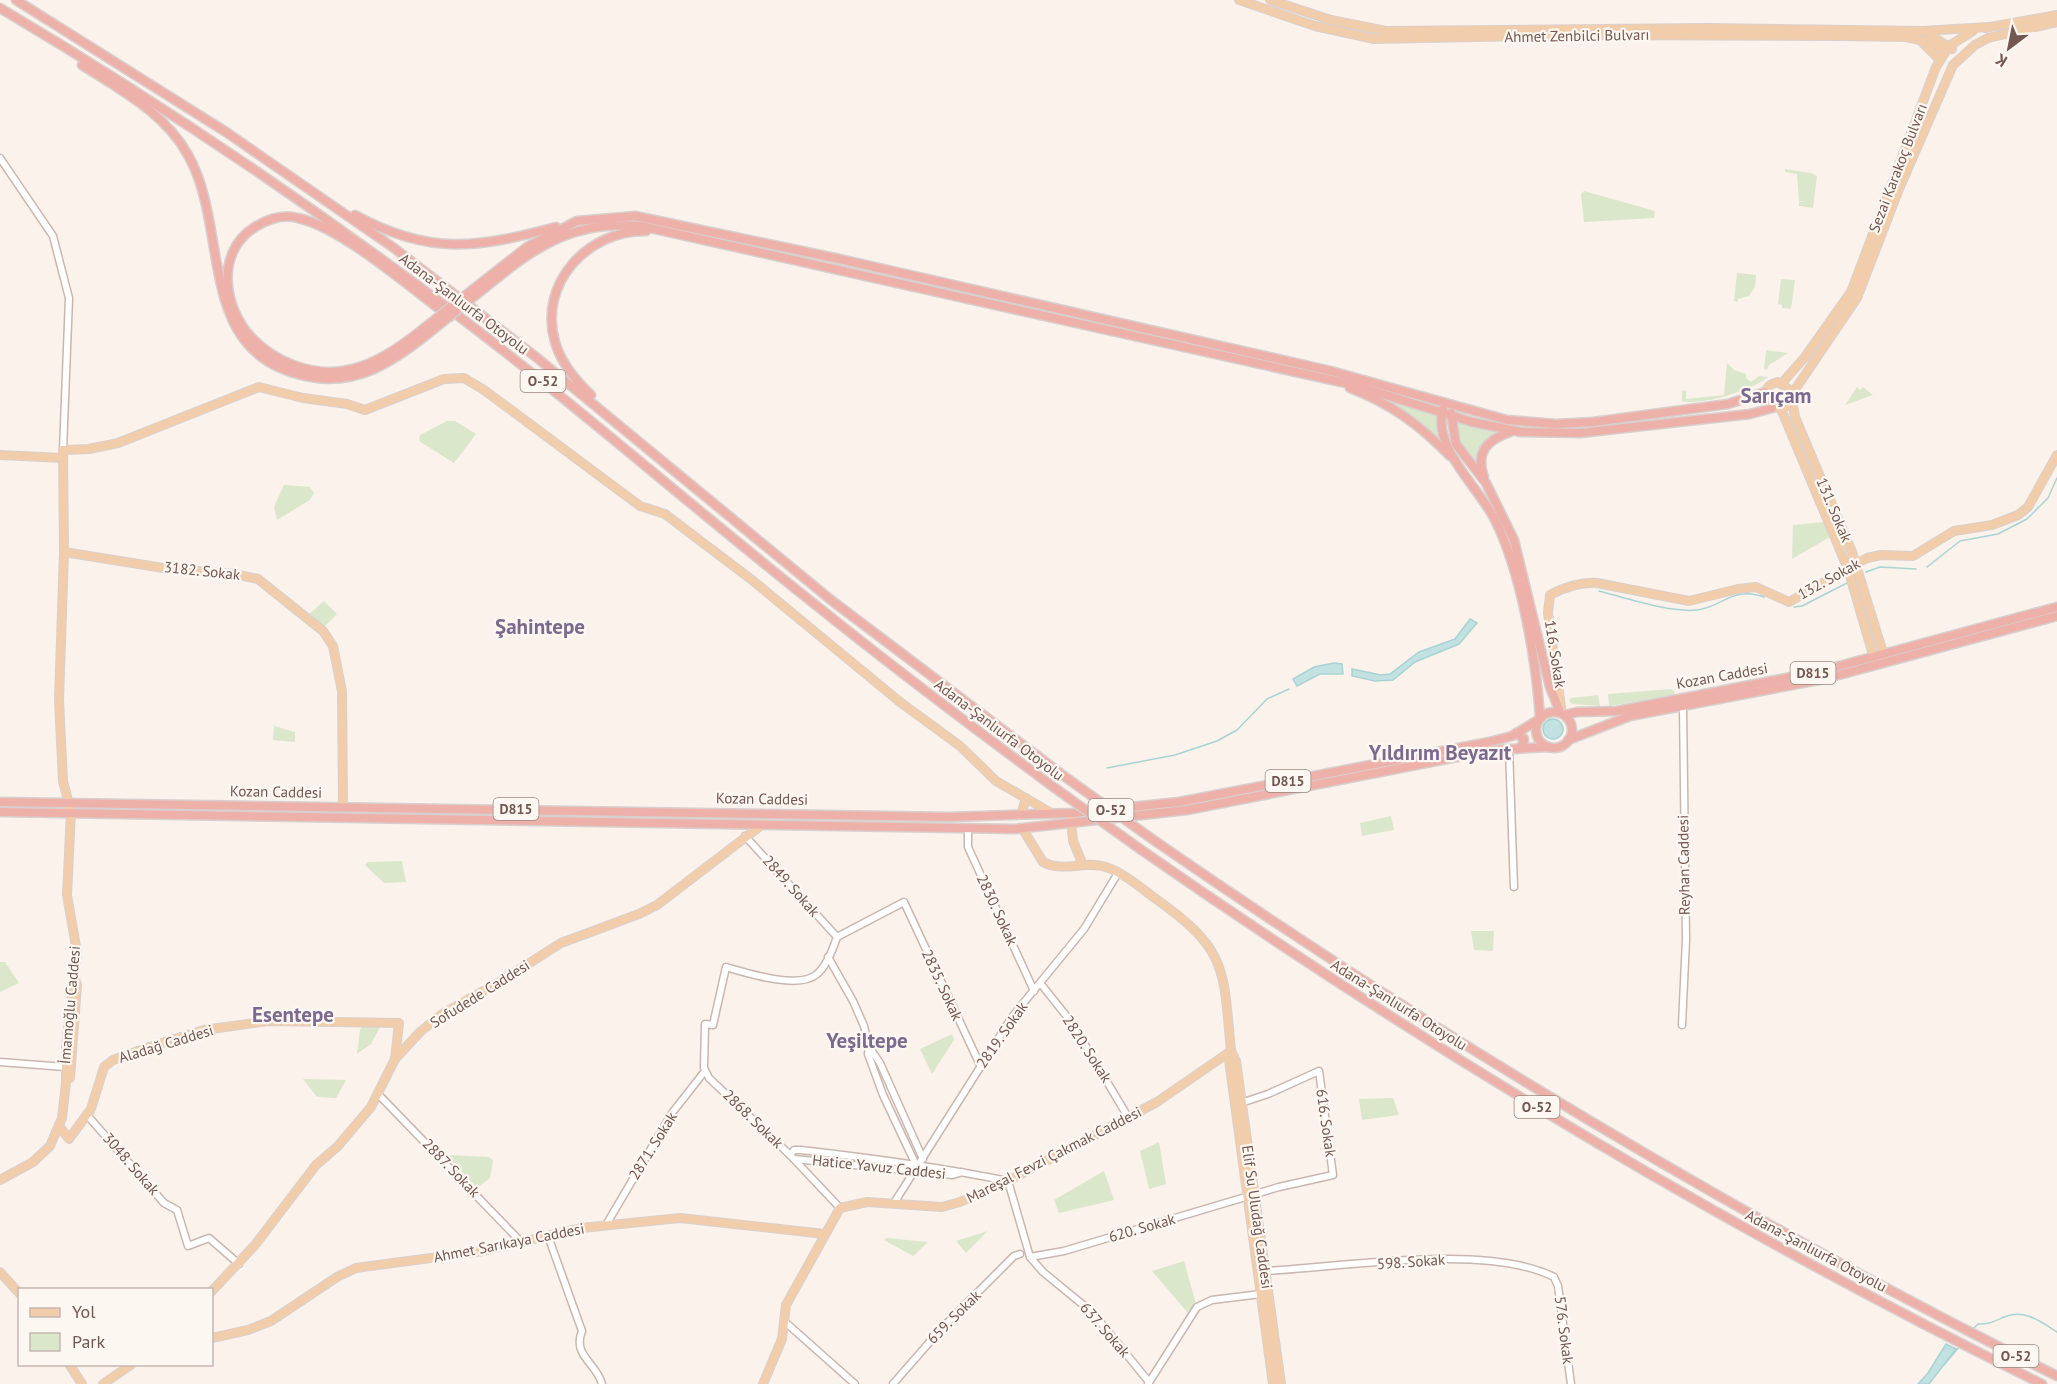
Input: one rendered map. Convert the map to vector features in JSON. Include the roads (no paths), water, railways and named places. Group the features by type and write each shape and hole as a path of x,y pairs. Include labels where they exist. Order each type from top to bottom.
{"highway":[{"name":"Adana-Şanlıurfa Otoyolu","path":"16,0 226,132 394,248 536,357 831,600 1068,779 1261,915 1441,1032 1557,1103 1729,1203 1976,1336 2057,1376"},
{"name":"Adana-Şanlıurfa Otoyolu","path":"0,9 211,141 329,221 441,303 604,432 823,611 1059,791 1282,946 1549,1114 1724,1216 1950,1339 2042,1384"},
{"path":"0,9 142,105 178,139 203,188 212,224 220,291 239,334 259,355 300,375 349,378 376,369 483,285 527,247 577,221"},
{"path":"298,181 383,230 437,244 474,245 496,242 577,221 635,216 684,225 1331,371 1513,431 1580,433 1750,414 1776,409"},
{"path":"426,331 381,359 352,369 315,370 292,364 256,342 239,320 228,286 227,270 231,255 247,232 270,220 292,217 318,225 363,253 604,432"},
{"path":"483,285 539,246 579,230 631,225 683,234 1388,393 1447,409 1507,420 1575,424 1728,404 1765,392"},
{"path":"632,435 578,383 566,367 554,340 552,316 554,300 564,274 577,258 603,239 635,231 683,234"},
{"path":"1298,373 1347,387 1390,406 1427,432 1453,459 1488,507 1510,554 1538,681 1537,736 1549,747 1561,746 1568,740 1572,728 1562,714 1550,687 1518,551 1505,519 1486,483 1456,444 1447,409"},
{"path":"1447,409 1443,432 1453,459"},
{"path":"1486,483 1480,462 1484,448 1494,438 1513,431"},
{"name":"Kozan Caddesi","path":"1562,714 1617,711 1884,656 2057,607"},
{"name":"Kozan Caddesi","path":"1568,740 1630,716 1862,670 2057,616"},
{"path":"1539,719 1548,712 1562,714"},
{"name":"Kozan Caddesi","path":"0,802 950,817 1053,814 1138,807 1202,798 1489,742 1516,733 1539,719"},
{"path":"1513,749 1522,746 1524,739 1516,733"},
{"name":"Kozan Caddesi","path":"0,812 1027,828 1071,821 1187,810 1493,750 1549,747"},
{"path":"1021,815 1018,821 1027,828 1032,815"}],"main road":[{"name":"Ahmet Zenbilci Bulvarı","path":"1239,0 1315,26 1374,39 1690,35 1922,36"},
{"name":"Ahmet Zenbilci Bulvarı","path":"1270,0 1331,20 1386,31 1706,27 1922,36"},
{"path":"1922,36 2057,15"},
{"path":"1988,27 1963,35 1946,52 1944,63 1955,62 1975,45 1988,38 2057,22"},
{"path":"1776,409 1791,397 1857,297 1899,189 1955,62 1957,53 1946,52 1922,36"},
{"path":"1922,36 1946,52"},
{"name":"Sezai Karakoç Bulvarı","path":"1782,383 1805,357 1851,292 1946,52"},
{"path":"0,455 63,454 118,443 259,387 369,410 444,378 464,378 484,390 640,506 665,514 752,580 900,702 960,746 996,781 1053,814"},
{"path":"1791,397 1782,383 1770,385 1765,392 1766,401 1776,409 1848,569 1874,658"},
{"name":"131. Sokak","path":"1791,397 1799,429 1856,564 1884,656"},
{"name":"İmamoğlu Caddesi","path":"0,1180 39,1158 50,1146 59,1126 66,1083 65,1067 77,945 67,895 71,812 63,781 59,700 64,552 63,454"},
{"name":"132. Sokak","path":"1550,595 1590,583 1689,601 1756,587 1789,602 1856,564 1875,556 1912,556 1949,533 2000,522 2018,515 2028,507 2057,455"},
{"name":"3182. Sokak","path":"64,552 163,568 234,574 258,579 323,631 333,646 342,691 343,807"},
{"name":"116. Sokak","path":"1550,595 1548,613 1562,714"},
{"path":"1021,815 1026,798"},
{"path":"1026,798 1032,815"},
{"path":"1071,821 1073,841 1083,865"},
{"name":"Sofudede Caddesi","path":"213,1290 239,1264 316,1164 345,1139 379,1095 395,1059 420,1032 442,1014 567,940 639,914 657,905 765,823"},
{"name":"Elif Su Uludağ Caddesi","path":"1027,828 1031,846 1047,865 1100,866 1118,873 1182,918 1210,946 1222,972 1231,1051 1229,1060 1265,1271 1281,1384"},
{"path":"66,1083 70,1078 77,986 75,979"},
{"name":"Aladağ Caddesi","path":"59,1126 69,1139 87,1115 101,1072 108,1063 171,1040 218,1028 282,1020 399,1023 395,1059"},
{"name":"Elif Su Uludağ Caddesi","path":"1231,1051 1236,1061 1273,1384"},
{"name":"Mareşal Fevzi Çakmak Caddesi","path":"840,1208 867,1202 947,1206 1008,1180 1177,1091 1231,1051"},
{"path":"763,1384 782,1340 786,1305 840,1208"},
{"name":"Ahmet Sarıkaya Caddesi","path":"213,1338 248,1330 271,1321 337,1277 356,1268 423,1260 522,1243 606,1225 690,1218 825,1234"},
{"path":"0,1272 18,1292"},
{"path":"69,1366 76,1380 82,1384"},
{"path":"103,1384 130,1366"}],"street":[{"path":"0,158 53,237 67,286 69,298 63,454"},
{"name":"Reyhan Caddesi","path":"1682,1025 1686,939 1683,706"},
{"path":"1513,749 1514,887"},
{"name":"2830. Sokak","path":"968,828 968,847 1034,991"},
{"name":"2849. Sokak","path":"746,836 837,937"},
{"name":"2819. Sokak","path":"894,1203 1012,1017 1084,929 1118,873"},
{"name":"2835. Sokak","path":"837,937 904,902 981,1067"},
{"path":"705,1071 705,1024 713,1025 726,967 754,975 796,980 818,974 837,937"},
{"path":"828,957 854,1001 864,1026 869,1047 868,1054 878,1081 919,1162"},
{"name":"2820. Sokak","path":"1041,984 1072,1023 1128,1117"},
{"path":"0,1062 65,1067"},
{"name":"2868. Sokak","path":"705,1071 792,1156 840,1208"},
{"name":"2871. Sokak","path":"606,1225 667,1120 705,1071"},
{"name":"616. Sokak","path":"1241,1103 1268,1095 1319,1071 1333,1175"},
{"name":"2887. Sokak","path":"379,1095 522,1243"},
{"name":"3048. Sokak","path":"87,1115 164,1203 177,1210 188,1246 209,1238 239,1264"},
{"path":"792,1156 795,1150 801,1150 919,1162 1008,1180 1030,1257"},
{"name":"Hatice Yavuz Caddesi","path":"792,1156 953,1175 963,1172"},
{"name":"620. Sokak","path":"1030,1257 1064,1251 1251,1196 1333,1175"},
{"path":"548,1236 582,1331 579,1341 581,1353 602,1384"},
{"name":"659. Sokak","path":"893,1384 941,1329 1014,1256 1020,1254"},
{"name":"637. Sokak","path":"1030,1257 1043,1272 1093,1313 1148,1383"},
{"name":"598. Sokak","path":"1265,1271 1463,1258 1529,1267 1554,1276"},
{"name":"576. Sokak","path":"1554,1276 1560,1295 1571,1384"},
{"path":"1148,1383 1197,1307 1212,1300 1261,1294"},
{"path":"784,1321 855,1384"}],"water":[{"path":"1470,619 1477,623 1459,644 1415,662 1393,680 1375,681 1352,676 1352,669 1381,675 1390,674 1419,652 1455,639"},
{"path":"1334,663 1342,664 1343,674 1320,674 1297,686 1293,679 1314,667"},
{"path":"1549,719 1557,719 1563,725 1563,733 1557,739 1549,739 1543,733 1543,725"},
{"path":"1946,1344 1956,1349 1929,1384 1918,1384 1928,1373"}],"waterway":[{"path":"1927,567 1960,541 1998,534 2027,519 2048,498 2057,478"},
{"path":"1866,572 1880,567 1916,569"},
{"path":"1794,607 1802,606 1847,583"},
{"path":"1599,591 1648,604 1686,610 1706,608 1735,595 1752,594 1764,597"},
{"path":"1107,768 1175,755 1217,741 1237,730 1267,699 1289,689"},
{"path":"1972,1330 1978,1324 2018,1314 2032,1317 2057,1332"},
{"path":"1944,1365 1960,1346"}],"district":[{"name":"Sarıçam","path":"1776,396"},
{"name":"Şahintepe","path":"540,627"},
{"name":"Yıldırım Beyazıt","path":"1440,753"},
{"name":"Esentepe","path":"293,1015"},
{"name":"Yeşiltepe","path":"867,1041"}]}
